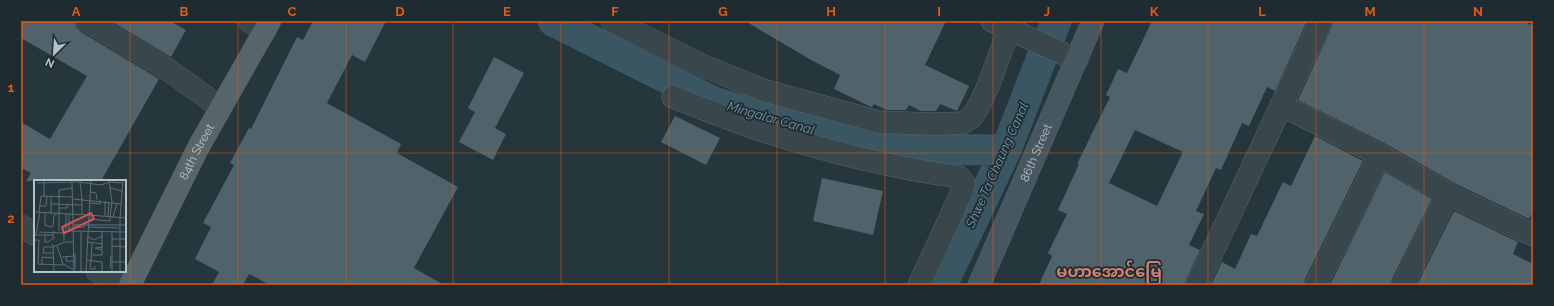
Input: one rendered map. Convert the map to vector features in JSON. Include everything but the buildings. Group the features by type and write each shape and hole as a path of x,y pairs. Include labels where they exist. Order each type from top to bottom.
{"main road":[{"name":"86th Street","path":"979,285 1094,21"},
{"name":"84th Street","path":"130,285 261,24"}],"street":[{"path":"87,21 167,69 220,107"},
{"path":"612,21 704,66 763,90 879,122 934,124 963,123 972,117 989,84 1008,26 1056,51 1077,60"},
{"path":"1197,285 1321,21"},
{"path":"673,97 766,132 846,155 929,173 959,177 964,183 961,194 919,285"},
{"path":"1281,105 1380,155 1448,194 1533,235"},
{"path":"1316,285 1380,155"},
{"path":"1403,285 1448,194"},
{"path":"21,226 34,233"},
{"path":"99,272 120,285"}],"waterway":[{"name":"Mingalar Canal","path":"553,21 716,103 879,149 1006,150"},
{"name":"Shwe Ta Chaung Canal","path":"942,285 1006,150 1056,21"}],"district":[{"name":"မဟာအောင်မြေ","path":"1109,271"}]}
